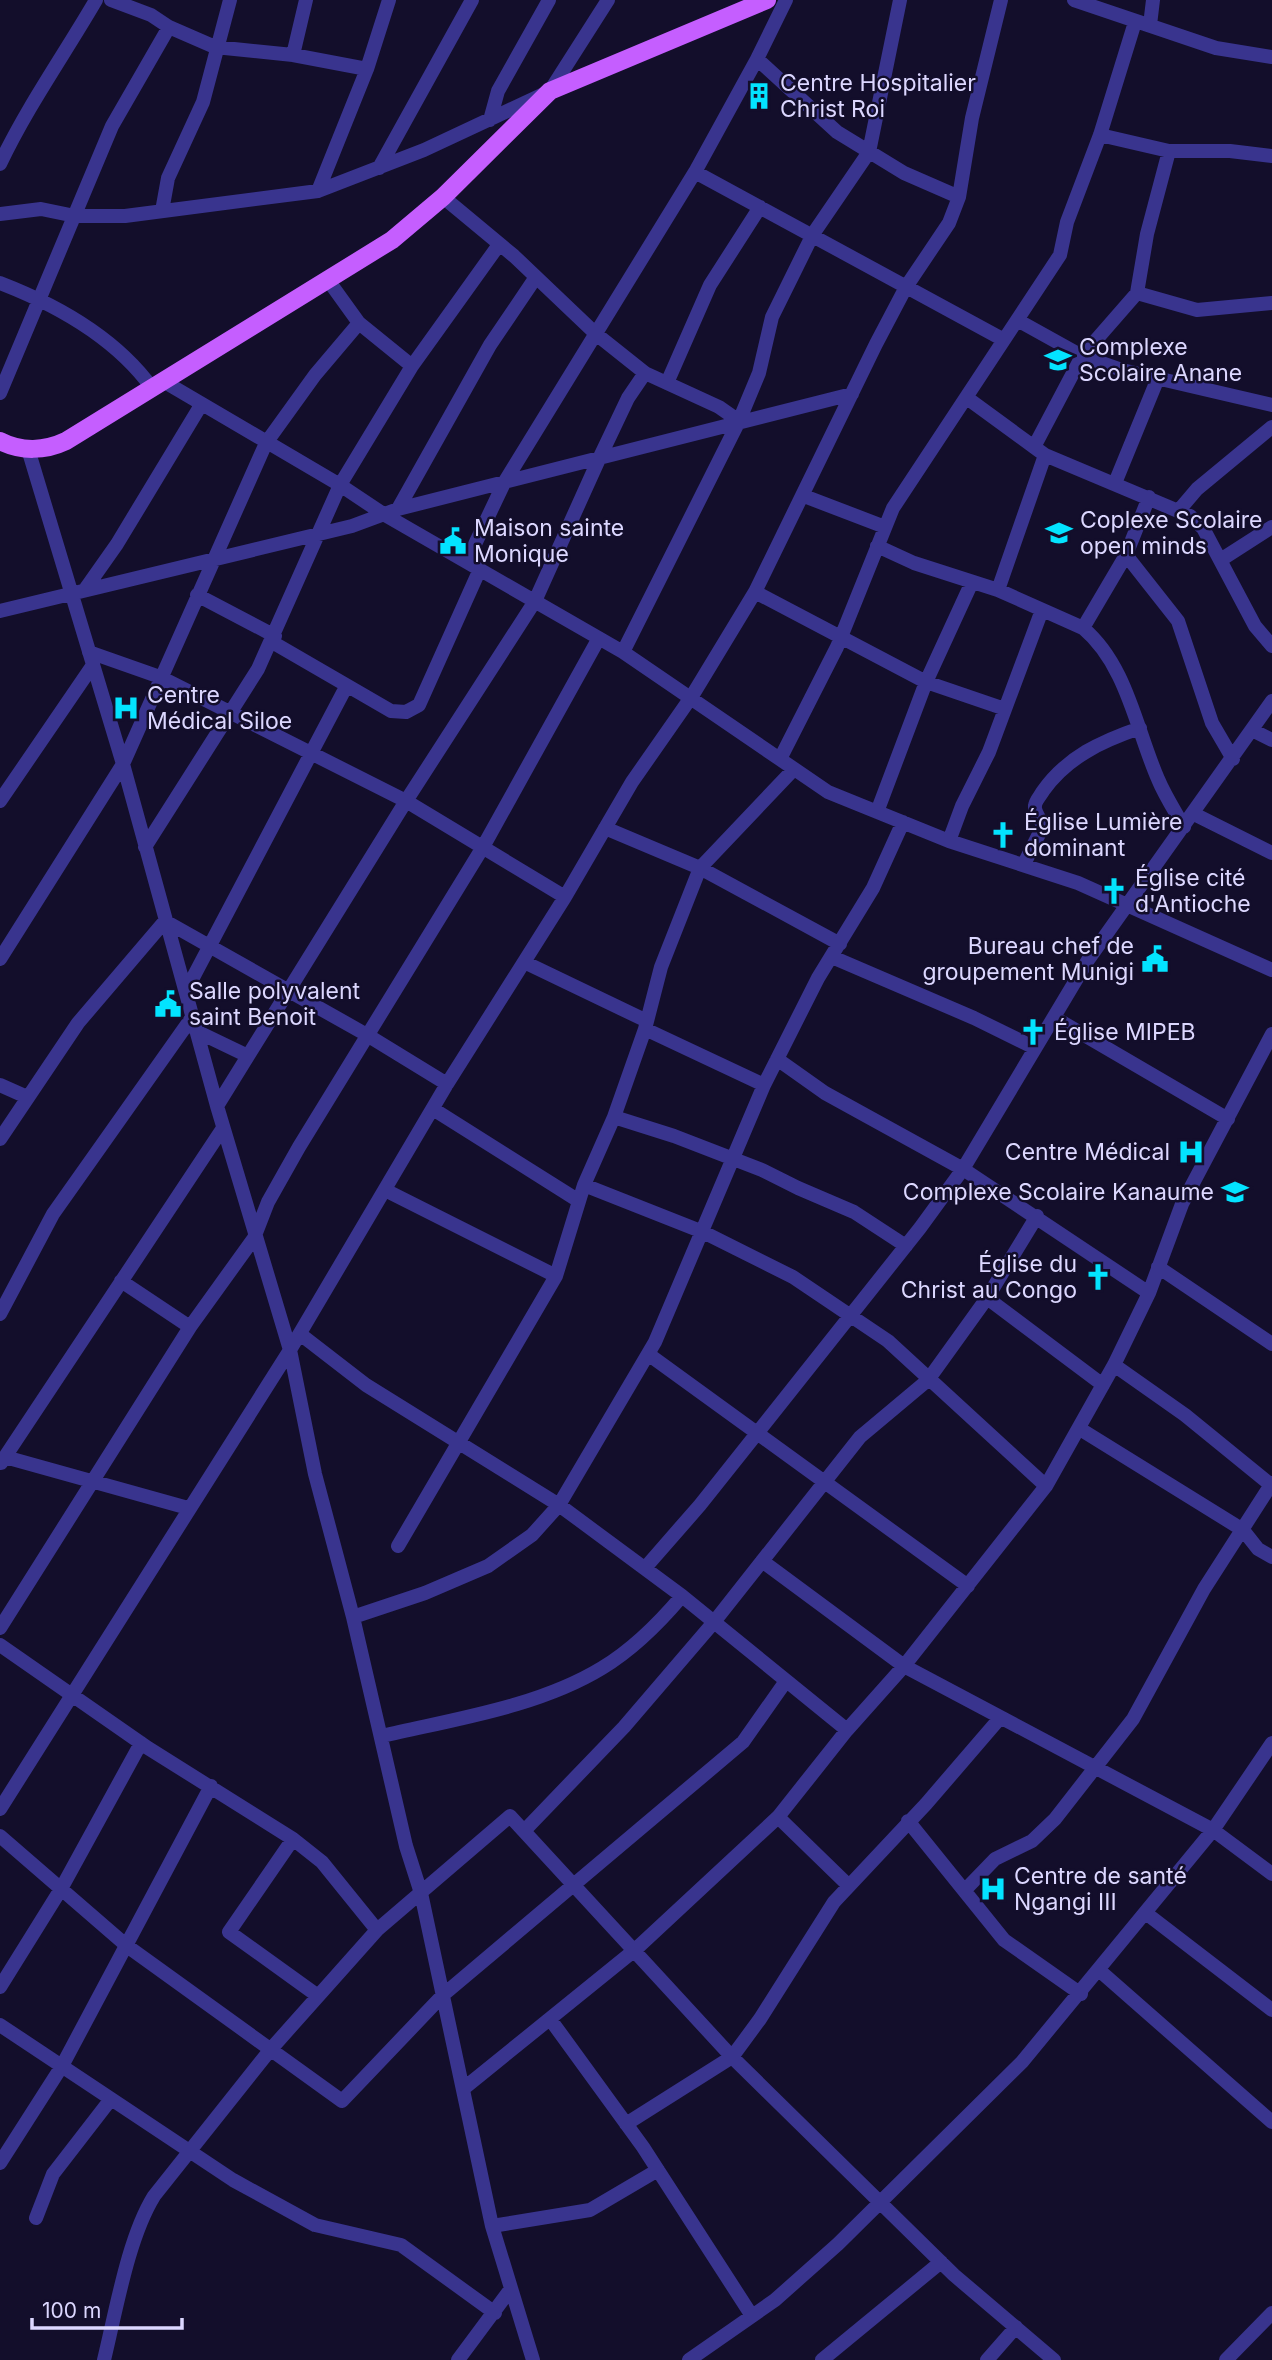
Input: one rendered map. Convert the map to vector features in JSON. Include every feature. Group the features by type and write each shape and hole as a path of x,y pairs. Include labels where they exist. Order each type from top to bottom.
{"main road":[{"path":"0,441 28,449 60,444 375,253 443,197 550,91 768,0"}],"street":[{"path":"0,164 17,128 52,77 96,0"},
{"path":"111,0 151,15 169,27 220,48 293,55 367,69"},
{"path":"151,15 156,0"},
{"path":"162,211 168,178 203,102 220,48 230,0"},
{"path":"293,55 306,0"},
{"path":"318,191 367,69 388,0"},
{"path":"379,168 472,0"},
{"path":"490,120 498,91 549,0"},
{"path":"0,214 41,209 75,216 125,216 318,191 379,168 550,91 608,0"},
{"path":"467,561 504,483 695,172 758,59 786,0"},
{"path":"623,652 739,421 759,373 772,317 813,234 869,152 900,0"},
{"path":"0,1809 300,1334 447,1084 565,897 604,828 692,696 755,592 906,287 949,223 959,197 972,118 1001,0"},
{"path":"1074,0 1216,48 1272,57"},
{"path":"1150,25 1153,0"},
{"path":"780,759 842,635 885,527 929,450 1019,321 1060,255 1067,222 1100,135 1135,22"},
{"path":"0,393 112,126 169,27"},
{"path":"758,59 837,132 904,173 959,197"},
{"path":"1100,135 1169,150 1230,150 1272,156"},
{"path":"998,590 1040,451 1082,356 1137,293 1147,234 1169,150"},
{"path":"695,172 1004,340"},
{"path":"443,197 536,277 596,334 645,373 719,407 739,421"},
{"path":"667,383 710,285 760,207"},
{"path":"145,847 230,714 273,639 340,485 412,366 498,246"},
{"path":"392,512 484,355 536,277"},
{"path":"328,280 336,295 359,323 412,366"},
{"path":"0,283 39,299 85,325 157,385 201,405 392,512 480,569 623,652 692,696 828,792 949,841 1024,864 1127,905 1272,970"},
{"path":"1137,293 1197,310 1272,303"},
{"path":"1019,321 1082,356 1158,378 1272,405"},
{"path":"0,959 123,764 212,559 266,443 315,375 359,323"},
{"path":"217,1106 406,801 535,601 598,459 628,398 645,373"},
{"path":"1115,483 1158,378"},
{"path":"0,611 86,588 318,534 739,421 852,394"},
{"path":"967,398 1040,451 1180,509 1203,528 1222,559 1255,626 1272,646"},
{"path":"86,588 117,544 201,405"},
{"path":"1180,509 1197,489 1272,427"},
{"path":"28,449 123,764 254,1238 290,1350 315,1474 353,1617 406,1846 421,1893 492,2226 533,2360"},
{"path":"804,496 885,527"},
{"path":"1083,628 1126,555 1149,497"},
{"path":"1222,559 1272,527"},
{"path":"877,546 914,563 998,590 1083,628 1094,637 1122,685 1158,780 1184,827"},
{"path":"1126,555 1178,621 1212,723 1233,759"},
{"path":"197,595 273,639 346,687 391,711 406,712 419,705 480,569"},
{"path":"877,812 926,682 972,582"},
{"path":"755,592 842,635 926,682 1005,709"},
{"path":"949,841 1005,709 1042,610"},
{"path":"0,1628 190,1327 254,1238 268,1202 367,1035 484,847 599,638"},
{"path":"91,658 160,677 406,801 565,897"},
{"path":"0,802 91,658"},
{"path":"187,989 346,687"},
{"path":"645,1568 906,1246 963,1169 1088,960 1272,701"},
{"path":"1024,864 1042,827 1035,809 1036,802 1049,783 1069,764 1096,745 1140,728"},
{"path":"1252,730 1272,740"},
{"path":"398,1546 423,1509 458,1442 556,1276 584,1185 614,1117 646,1025 662,967 699,868 794,769"},
{"path":"1194,814 1272,853"},
{"path":"353,1617 425,1593 488,1566 532,1535 559,1505 649,1354 764,1085 832,957 873,888 903,822"},
{"path":"604,828 699,868 840,944"},
{"path":"165,921 367,1035 447,1084"},
{"path":"0,1139 78,1023 165,921"},
{"path":"832,957 974,1018 1035,1048"},
{"path":"524,962 764,1085"},
{"path":"0,1314 53,1214 192,1016"},
{"path":"1055,1018 1228,1118"},
{"path":"197,1031 248,1056"},
{"path":"463,2089 636,1950 778,1817 847,1730 904,1666 1046,1486 1114,1365 1149,1293 1182,1204 1272,1034"},
{"path":"777,1059 825,1093 963,1169 1149,1293"},
{"path":"0,1085 27,1097"},
{"path":"433,1109 579,1201"},
{"path":"614,1117 734,1159 855,1212 906,1246"},
{"path":"188,1508 94,1479 3,1461 223,1128"},
{"path":"584,1185 703,1232 793,1277 888,1342 1046,1486"},
{"path":"385,1190 556,1276"},
{"path":"524,1831 624,1727 713,1622 860,1437 928,1380 987,1298 1037,1216"},
{"path":"1158,1267 1272,1344"},
{"path":"121,1281 190,1327"},
{"path":"987,1298 1103,1385"},
{"path":"300,1334 366,1384 559,1505 682,1596 847,1730"},
{"path":"649,1354 824,1484 968,1586"},
{"path":"965,1891 995,1859 1037,1838 1137,1714 1205,1589 1272,1484 1185,1415 1114,1365"},
{"path":"1080,1429 1243,1530 1258,1549 1272,1557"},
{"path":"762,1561 904,1666 1213,1830 1272,1874"},
{"path":"382,1736 520,1704 599,1670 662,1619 682,1596"},
{"path":"0,1645 141,1743 293,1839 322,1862 377,1930"},
{"path":"0,1836 127,1945 342,2101 443,1994 743,1742 786,1681"},
{"path":"626,2124 732,2057 761,2019 829,1908 1000,1718"},
{"path":"0,1987 61,1889 141,1743"},
{"path":"689,2360 786,2291 1023,2062 1147,1914 1213,1830 1272,1743"},
{"path":"0,2163 62,2066 211,1786"},
{"path":"104,2360 144,2215 154,2196 271,2049 377,1930 506,1816 513,1817 732,2057 941,2262 1054,2360"},
{"path":"778,1817 848,1885"},
{"path":"908,1821 1013,1948 1081,1994"},
{"path":"293,1839 229,1932 318,1996"},
{"path":"1147,1914 1272,2010"},
{"path":"1100,1971 1272,2122"},
{"path":"550,2019 658,2170 752,2316"},
{"path":"0,2025 233,2180 315,2225 401,2245 495,2313"},
{"path":"36,2218 53,2174 111,2099"},
{"path":"492,2226 590,2210 658,2170"},
{"path":"822,2360 941,2262"},
{"path":"458,2360 510,2290"},
{"path":"1226,2360 1272,2313"},
{"path":"987,2360 1016,2328"}],"place":[{"name":"Centre Hospitalier Christ Roi","path":"759,96"},
{"name":"Complexe Scolaire Anane","path":"1058,360"},
{"name":"Coplexe Scolaire open minds","path":"1059,533"},
{"name":"Maison sainte Monique","path":"453,541"},
{"name":"Centre Médical Siloe","path":"126,708"},
{"name":"Église Lumière dominant","path":"1003,835"},
{"name":"Église cité d'Antioche","path":"1114,891"},
{"name":"Bureau chef de groupement Munigi","path":"1155,959"},
{"name":"Salle polyvalent saint Benoit","path":"168,1004"},
{"name":"Église MIPEB","path":"1033,1032"},
{"name":"Centre Médical","path":"1191,1152"},
{"name":"Complexe Scolaire Kanaume","path":"1235,1192"},
{"name":"Église du Christ au Congo","path":"1098,1277"},
{"name":"Centre de santé Ngangi III","path":"993,1889"}]}
